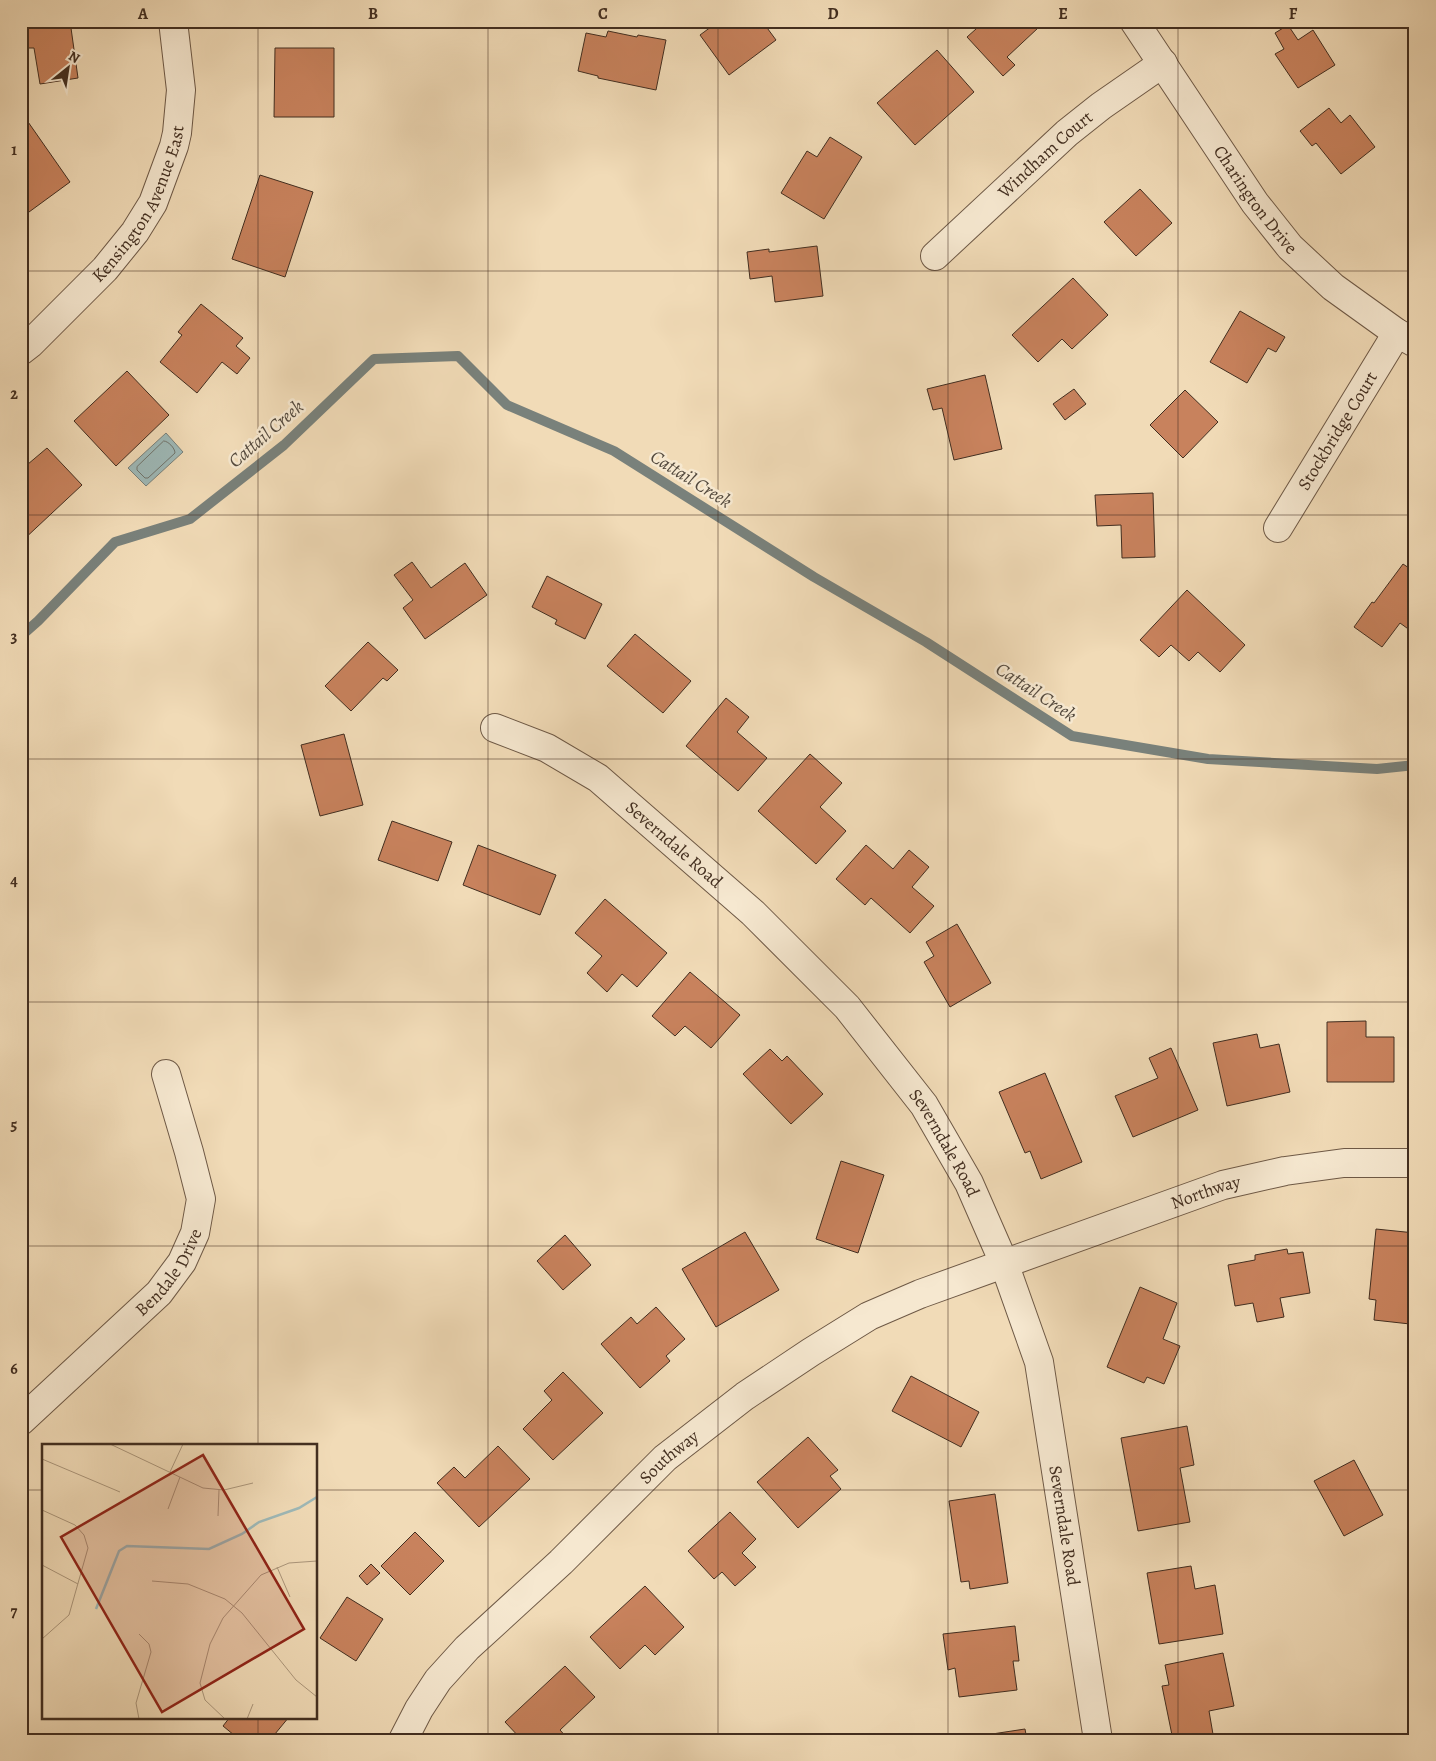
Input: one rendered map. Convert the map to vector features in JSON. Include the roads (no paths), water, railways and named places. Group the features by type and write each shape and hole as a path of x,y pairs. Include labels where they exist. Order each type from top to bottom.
{"street":[{"name":"Kensington Avenue East","path":"21,351 105,269 136,232 153,203 177,133 181,90 173,21"},
{"name":"Charington Drive","path":"1134,21 1255,203 1290,247 1333,286 1406,338"},
{"name":"Windham Court","path":"935,256 1067,133 1100,106 1163,63"},
{"name":"Stockbridge Court","path":"1278,528 1406,338"},
{"name":"Severndale Road","path":"496,728 547,748 598,778 753,913 847,1007 924,1106 969,1183 1004,1263 1039,1362 1098,1740"},
{"name":"Bendale Drive","path":"21,1421 160,1293 182,1262 195,1233 200,1199 189,1152 166,1074"},
{"name":"Northway","path":"1004,1263 1223,1185 1285,1171 1344,1164 1415,1163"},
{"name":"Southway","path":"403,1740 419,1709 438,1680 467,1648 562,1562 665,1458 745,1396 869,1316 920,1294 1004,1263"}],"water":[{"path":"166,433 183,452 146,486 128,468"}],"waterway":[{"name":"Cattail Creek","path":"21,636 115,542 190,519 284,445 374,359 458,356 507,405 614,451 814,577 926,642 1072,736 1208,759 1377,769 1415,765"}]}
